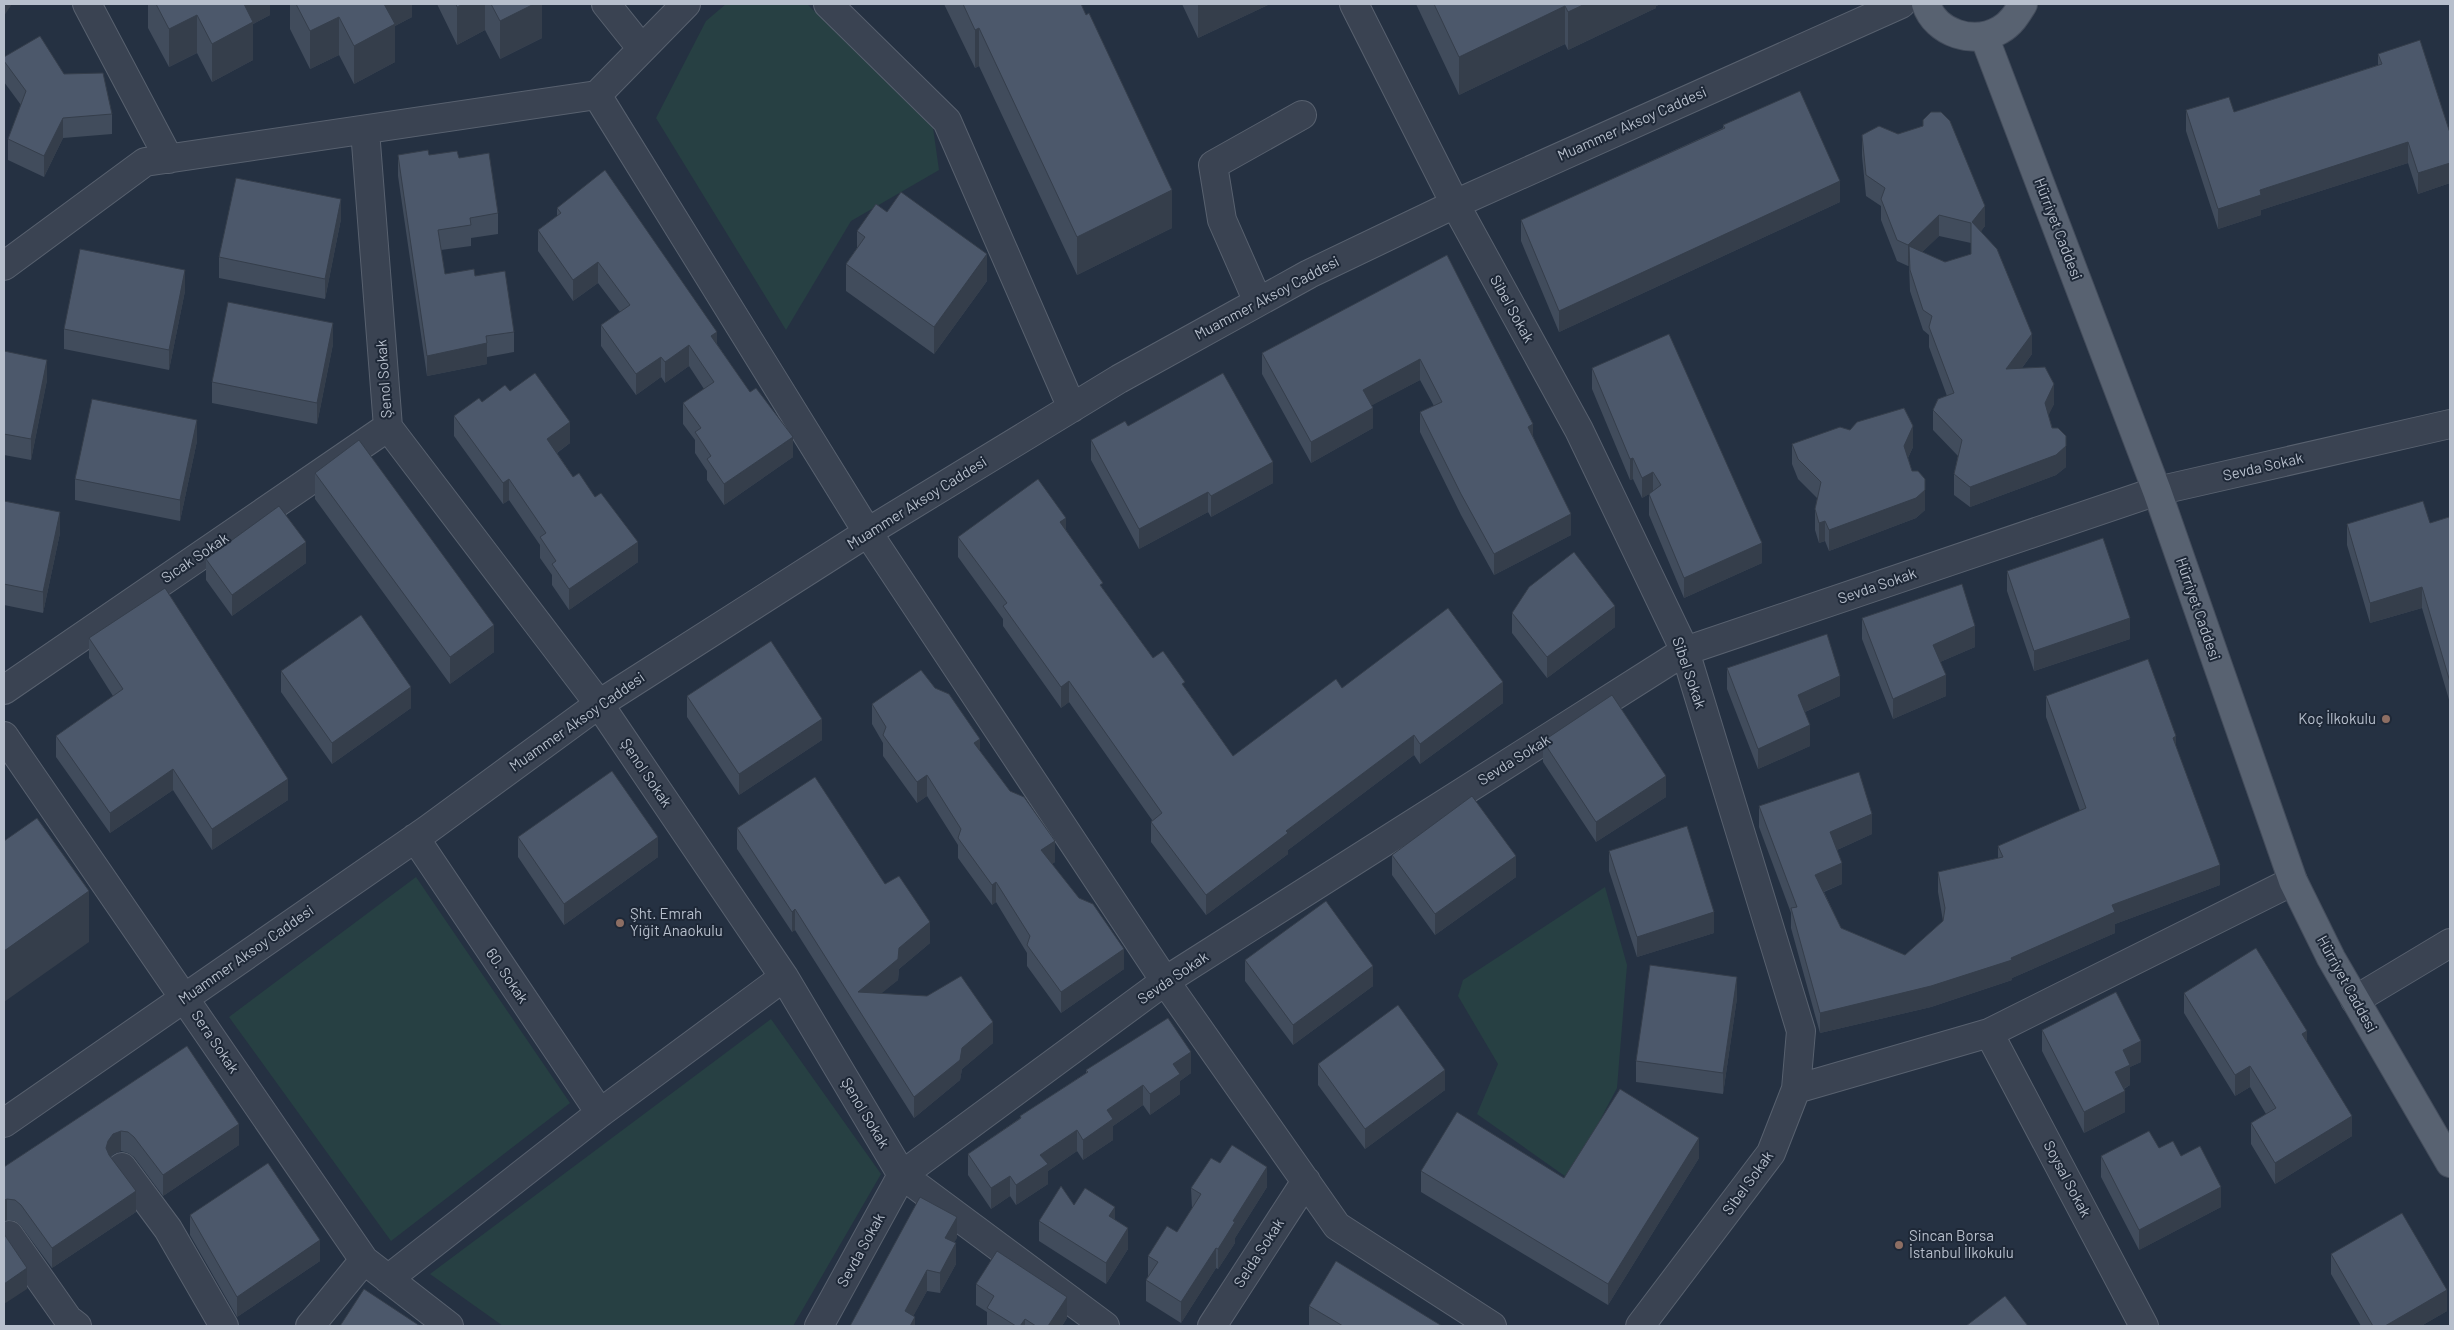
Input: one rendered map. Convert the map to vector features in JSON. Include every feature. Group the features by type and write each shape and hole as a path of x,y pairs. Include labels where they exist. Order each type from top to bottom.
{"main road":[{"path":"1926,4 1938,23 1952,33 1968,37 1984,36 2001,30 2014,18 2023,4"},
{"name":"Hürriyet Caddesi","path":"1984,36 2157,491 2293,881 2331,958 2450,1163"}],"street":[{"path":"87,4 169,159"},
{"path":"606,4 642,49"},
{"path":"4,266 145,162 597,95 686,4"},
{"path":"828,4 947,121 1072,408"},
{"name":"Sibel Sokak","path":"1354,4 1454,204 1579,430 1685,652 1802,1031 1796,1089 1771,1153 1640,1326"},
{"name":"Muammer Aksoy Caddesi","path":"4,1123 415,838 599,704 868,533 1072,408 1309,274 1454,204 1901,4"},
{"path":"597,95 868,533 1165,981 1337,1226 1492,1326"},
{"path":"1258,302 1222,220 1213,165 1302,115"},
{"name":"Şenol Sokak","path":"365,130 388,427 599,704 784,977 902,1175 1105,1326"},
{"name":"Sevda Sokak","path":"819,1326 902,1175 1165,981 1685,652 2157,491 2450,424"},
{"name":"Sıcak Sokak","path":"4,690 388,427"},
{"name":"Sera Sokak","path":"4,736 364,1260 449,1326"},
{"name":"60. Sokak","path":"415,838 600,1113"},
{"path":"1796,1089 1989,1033 2293,881"},
{"path":"2355,1000 2450,943"},
{"path":"388,1278 600,1113 784,977"},
{"name":"Soysal Sokak","path":"1989,1033 2144,1326"},
{"path":"122,1167 168,1230 224,1326"},
{"name":"Selda Sokak","path":"1212,1326 1306,1181"},
{"path":"9,1235 68,1319 76,1326"},
{"path":"310,1326 364,1260"}],"green space":[{"path":"726,4 807,4 933,128 939,170 851,221 786,330 656,118 706,21"},
{"path":"416,877 570,1103 391,1241 229,1017"},
{"path":"1605,887 1627,965 1617,1088 1569,1179 1477,1114 1498,1064 1458,996 1463,980"},
{"path":"771,1019 881,1174 793,1326 503,1326 430,1274"}],"building":[{"path":"156,4 244,4 253,22 212,44 197,15 169,29"},
{"path":"296,4 384,4 395,24 354,46 339,17 310,31"},
{"path":"491,4 534,4 500,21"},
{"path":"963,4 1081,4 1086,15 1089,13 1172,190 1077,237 979,28 975,30"},
{"path":"1434,4 1585,4 1568,12 1565,6 1459,57"},
{"path":"40,36 64,74 103,73 112,114 63,118 44,156 8,139 26,91 4,61 4,57"},
{"path":"2420,40 2450,133 2450,163 2418,173 2408,142 2260,190 2261,195 2218,209 2186,110 2229,97 2234,112 2382,64 2378,54"},
{"path":"1800,91 1840,181 1559,311 1521,220 1725,128 1723,125"},
{"path":"1931,112 1941,112 1950,121 1985,206 1972,222 1997,249 2032,334 2006,369 2045,367 2054,384 2045,403 2052,428 2058,428 2066,436 2066,446 2056,455 1970,487 1954,474 1962,440 1933,410 1938,399 1954,393 1929,327 1932,316 1923,310 1910,270 1909,246 1945,262 1971,254 1971,223 1939,215 1908,245 1897,240 1881,199 1885,188 1866,175 1862,135 1879,126 1898,134 1923,126 1923,120"},
{"path":"428,150 429,155 457,151 459,158 489,153 498,213 470,218 471,225 438,230 445,274 474,269 475,276 505,271 514,332 486,336 487,343 427,356 398,155"},
{"path":"605,170 717,332 711,336 750,392 756,388 793,437 724,484 707,459 711,456 695,432 701,428 683,403 714,382 689,345 665,362 661,357 636,374 601,325 630,305 598,262 573,280 538,230 561,213 557,208"},
{"path":"236,178 341,199 325,279 219,257"},
{"path":"901,192 987,254 934,327 846,264 865,237 857,231 876,204 887,212"},
{"path":"80,249 185,270 169,350 64,329"},
{"path":"1447,255 1533,424 1528,427 1571,514 1494,554 1461,494 1420,412 1442,402 1420,359 1363,390 1373,408 1311,442 1262,353"},
{"path":"228,302 333,323 317,403 212,382"},
{"path":"1669,334 1762,543 1684,578 1649,494 1661,485 1653,472 1642,478 1633,458 1630,459 1592,368"},
{"path":"4,351 47,360 31,439 4,434"},
{"path":"535,373 570,422 547,439 573,477 579,473 595,497 601,493 638,542 569,589 552,564 556,561 540,537 546,533 509,479 503,483 454,416 479,398 482,402 505,385 510,391"},
{"path":"1223,373 1273,462 1211,496 1208,492 1139,529 1091,440 1125,421 1128,426"},
{"path":"92,399 197,420 180,500 75,479"},
{"path":"1904,408 1913,426 1904,446 1912,471 1918,471 1925,479 1925,490 1916,498 1829,530 1825,521 1819,523 1815,509 1821,482 1798,459 1792,444 1840,427 1850,430 1857,422"},
{"path":"359,440 494,625 450,657 315,473"},
{"path":"1038,479 1066,518 1060,522 1103,583 1100,585 1153,658 1163,651 1185,682 1182,684 1233,756 1336,679 1342,688 1448,608 1503,682 1420,744 1414,735 1286,831 1288,833 1206,895 1151,822 1162,813 1069,681 1061,687 1003,606 1007,603 958,537"},
{"path":"4,501 60,512 43,592 4,584"},
{"path":"2423,501 2430,523 2449,517 2450,521 2450,682 2422,587 2370,603 2347,524"},
{"path":"279,506 306,542 232,595 206,559"},
{"path":"2103,538 2130,618 2034,651 2007,571"},
{"path":"1574,552 1615,606 1547,657 1512,613 1529,587"},
{"path":"1962,584 1975,626 1933,645 1946,675 1893,699 1862,618"},
{"path":"165,588 288,779 212,829 173,769 110,813 56,736 123,689 89,638"},
{"path":"361,615 411,687 332,743 281,671"},
{"path":"1827,634 1840,676 1798,695 1810,725 1758,749 1727,668"},
{"path":"771,641 822,719 739,774 687,696"},
{"path":"2148,659 2176,736 2173,738 2220,865 2112,905 2115,912 2011,958 2012,960 1931,986 1820,1013 1791,908 1797,907 1759,806 1859,772 1872,814 1830,832 1842,863 1815,875 1841,928 1905,955 1943,921 1945,908 1938,872 2003,857 1998,846 2086,808 2046,696"},
{"path":"921,670 935,688 949,694 980,739 974,743 1010,791 1024,797 1055,841 1041,850 1079,898 1093,904 1124,949 1061,992 1027,945 1030,936 996,882 992,885 958,838 961,829 927,775 917,782 883,735 886,727 872,704"},
{"path":"1612,695 1666,776 1596,822 1543,741"},
{"path":"612,771 658,837 564,904 518,837"},
{"path":"815,777 885,884 899,876 930,922 899,948 898,959 858,992 927,996 961,976 993,1022 962,1048 960,1060 914,1097 795,909 792,912 737,828"},
{"path":"1472,796 1516,856 1435,914 1392,855"},
{"path":"37,818 89,891 4,951 4,841"},
{"path":"1687,826 1714,912 1637,937 1609,851"},
{"path":"1326,901 1373,966 1293,1025 1245,960"},
{"path":"2256,948 2307,1031 2302,1034 2352,1116 2275,1163 2251,1123 2276,1108 2250,1066 2235,1075 2184,993"},
{"path":"1650,965 1737,977 1723,1073 1636,1061"},
{"path":"2116,992 2141,1041 2123,1050 2130,1065 2115,1072 2125,1091 2084,1112 2042,1030"},
{"path":"1398,1005 1445,1070 1365,1129 1318,1064"},
{"path":"1168,1018 1191,1052 1173,1064 1180,1074 1150,1094 1143,1085 1107,1110 1113,1119 1083,1140 1077,1130 1040,1155 1048,1164 1016,1185 1010,1176 991,1188 968,1154 1021,1118 1020,1116 1088,1072 1086,1070"},
{"path":"187,1046 239,1124 163,1175 128,1132 121,1131 113,1134 106,1148 109,1155 136,1191 52,1248 21,1205 15,1200 4,1200 4,1167"},
{"path":"1620,1089 1699,1138 1608,1284 1421,1171 1457,1112 1564,1178"},
{"path":"2149,1131 2159,1148 2173,1141 2181,1156 2200,1146 2221,1187 2139,1230 2101,1156"},
{"path":"1232,1145 1267,1167 1218,1249 1216,1248 1181,1302 1146,1280 1158,1262 1148,1256 1167,1226 1177,1232 1201,1194 1191,1188 1211,1158 1220,1163"},
{"path":"268,1163 320,1240 237,1297 190,1215"},
{"path":"1061,1186 1074,1205 1085,1188 1115,1207 1109,1216 1128,1228 1106,1263 1039,1221"},
{"path":"920,1197 957,1217 945,1238 956,1243 940,1273 927,1270 905,1311 915,1317 910,1326 850,1326"},
{"path":"2402,1213 2447,1290 2385,1326 2373,1326 2331,1254"},
{"path":"4,1234 27,1268 4,1284"},
{"path":"997,1251 1067,1297 1048,1326 1036,1326 1025,1319 1020,1326 1016,1326 987,1308 994,1296 976,1284"},
{"path":"1336,1261 1442,1326 1343,1326 1309,1306"},
{"path":"364,1289 420,1326 340,1326"},
{"path":"2005,1296 2028,1326 1966,1326"}],"place":[{"name":"Koç İlkokulu","path":"2386,719"},
{"name":"Şht. Emrah Yiğit Anaokulu","path":"620,923"},
{"name":"Sincan Borsa İstanbul İlkokulu","path":"1899,1245"}]}
